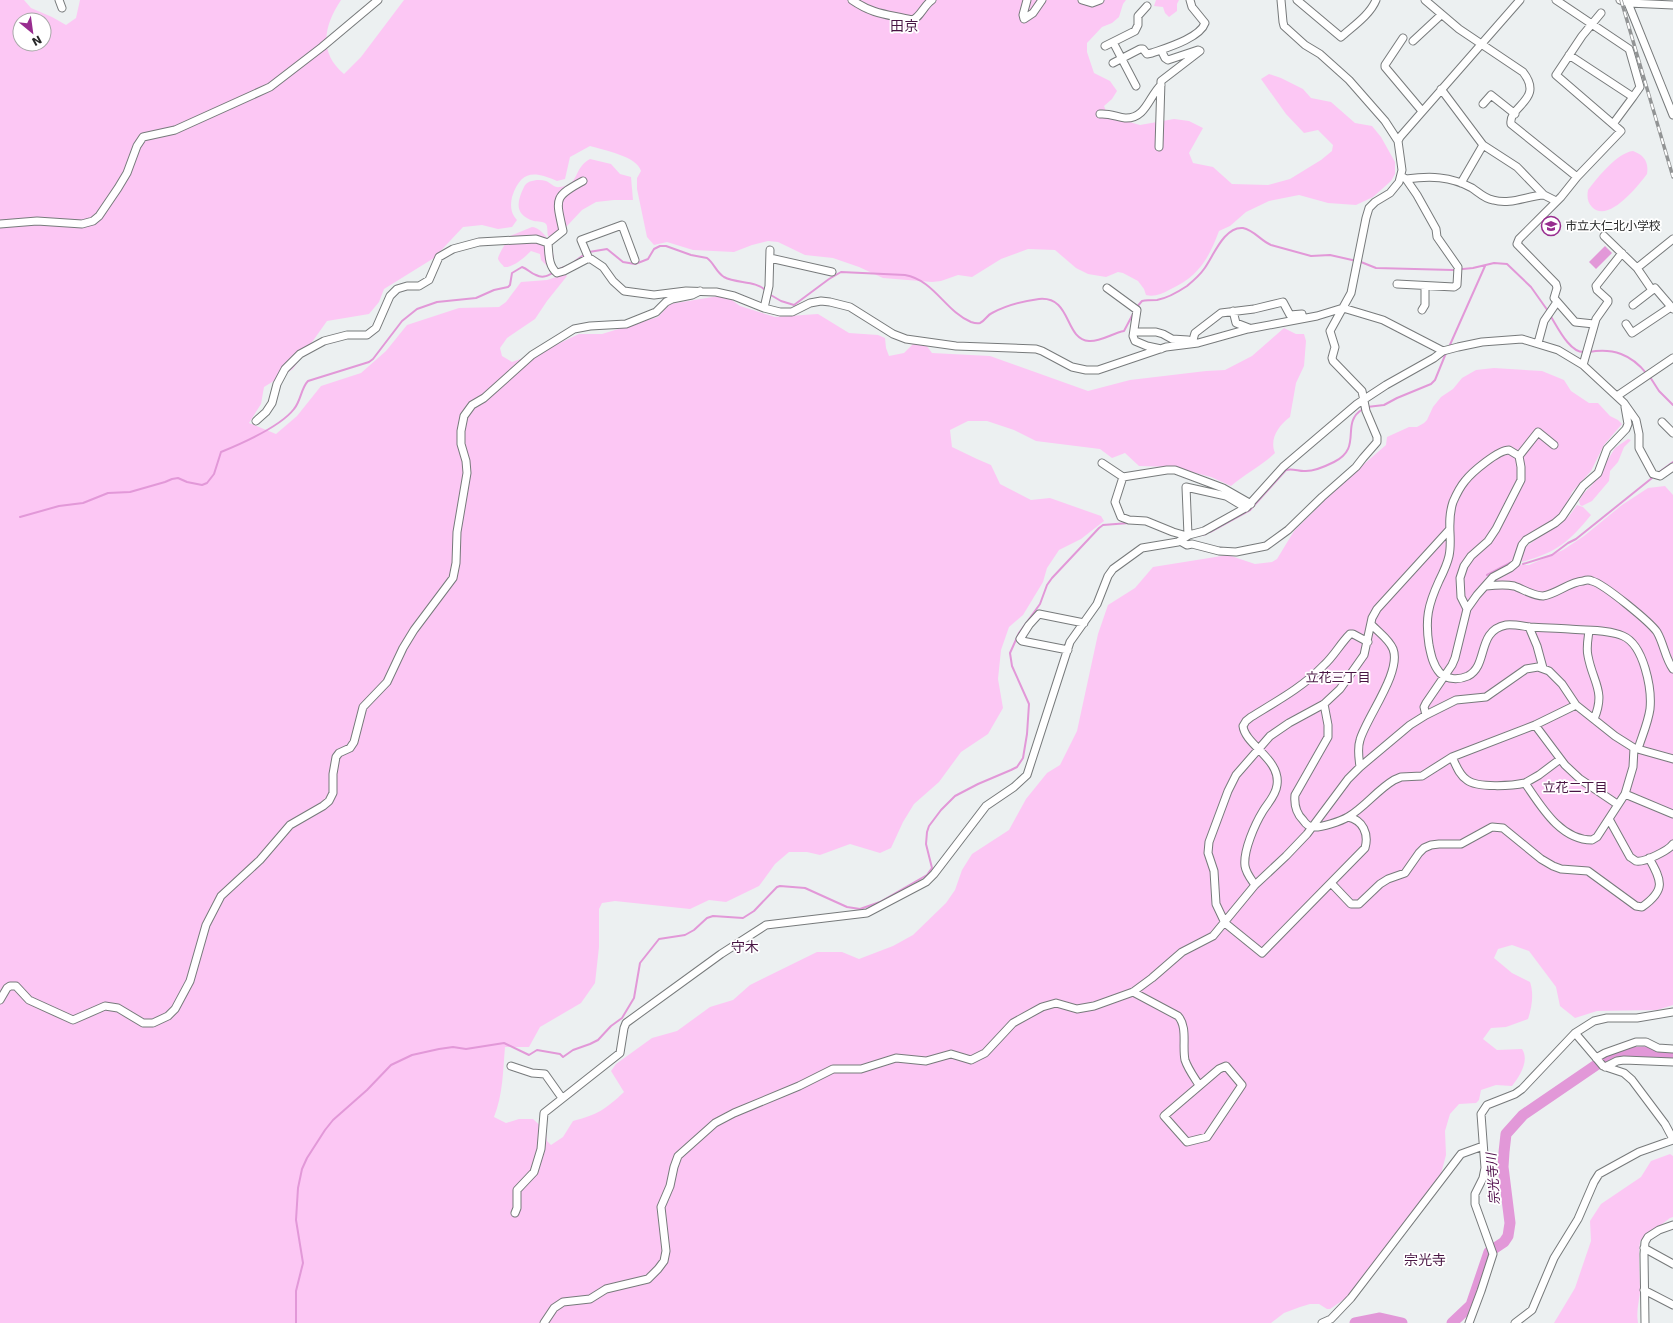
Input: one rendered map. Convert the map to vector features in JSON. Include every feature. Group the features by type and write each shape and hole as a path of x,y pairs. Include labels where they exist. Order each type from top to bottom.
{"street":[{"path":"59,0 62,8"},
{"path":"0,224 37,221 82,224 93,221 99,216 127,173 136,146 143,137 175,130 270,86 322,47 378,0"},
{"path":"852,0 875,13 912,20 916,18 925,5 932,0"},
{"path":"1027,0 1022,14 1024,19 1033,13 1042,0"},
{"path":"1082,0 1092,3 1100,0"},
{"path":"1113,63 1140,49 1143,49 1149,54 1185,41 1204,26 1204,22 1194,10 1190,0"},
{"path":"1281,0 1284,26 1305,45 1320,54 1350,80 1385,121 1398,141 1403,177 1436,229 1437,237 1458,270 1457,285 1454,287 1397,284"},
{"path":"1297,0 1341,38 1373,7 1376,0"},
{"path":"1425,0 1441,15 1480,45 1523,72 1528,79 1530,87 1529,95 1510,121 1511,124 1577,177"},
{"path":"1398,141 1422,111 1520,0"},
{"path":"1556,0 1630,52 1640,85 1613,124"},
{"path":"1620,0 1628,3 1672,4"},
{"path":"1628,3 1671,103 1673,115"},
{"path":"1105,46 1135,31 1138,25 1138,16 1147,6"},
{"path":"1594,324 1575,322 1554,296 1557,288 1556,284 1517,244 1519,240 1621,131 1556,75 1569,55 1601,13"},
{"path":"1413,40 1441,15"},
{"path":"1403,38 1385,67 1422,111"},
{"path":"1113,42 1136,86"},
{"path":"1100,114 1127,118 1137,115 1145,109 1161,85 1163,78 1200,51 1198,50 1168,60 1165,58 1161,50"},
{"path":"1569,55 1633,97"},
{"path":"1159,147 1161,85"},
{"path":"1441,90 1483,145 1517,167 1544,195 1556,201"},
{"path":"1482,104 1491,95 1515,114"},
{"path":"1461,183 1483,145"},
{"path":"1403,177 1438,177 1461,183 1489,199 1496,201 1512,202 1544,195"},
{"path":"1180,540 1187,545 1192,544 1219,551 1236,552 1266,546 1288,530 1356,467 1377,442 1377,437 1365,405 1362,391 1333,362 1335,347 1330,331 1351,293 1369,208 1375,202 1390,193 1403,177"},
{"path":"548,242 563,231 558,206 559,199 567,190 583,181"},
{"path":"634,260 622,226 581,240 588,255 603,267 613,281 624,291 654,295 700,291 725,293 773,311 788,312 816,302 836,303 858,311 900,338 956,346 1036,349 1051,355 1072,367 1086,370 1098,370 1109,367 1161,349 1192,342 1212,340 1250,328 1320,315 1343,308 1383,320 1443,351"},
{"path":"1604,236 1637,268 1652,290"},
{"path":"256,421 266,412 272,403 277,384 285,369 300,354 324,341 347,335 367,335 376,328 390,296 397,289 407,286 419,286 429,280 439,257 453,249 479,242 536,239 548,242"},
{"path":"1637,268 1673,239"},
{"path":"548,242 549,256 556,272 564,271 588,255"},
{"path":"764,308 768,292 770,250"},
{"path":"1583,365 1594,324 1606,306 1608,300 1597,290 1596,286 1622,253"},
{"path":"770,258 832,272"},
{"path":"1422,310 1425,305 1425,286"},
{"path":"1108,288 1136,309 1134,332 1135,341 1147,346 1161,349"},
{"path":"1626,324 1632,332 1672,308 1655,288 1633,305"},
{"path":"0,1000 7,988 13,986 18,987 29,1000 73,1020 106,1006 118,1008 143,1023 158,1021 171,1014 190,981 206,925 221,896 260,860 290,825 329,801 333,793 333,774 336,757 339,753 350,748 354,742 363,707 388,682 400,653 406,643 452,581 456,563 457,532 467,473 461,440 463,420 466,412 472,405 484,398 532,355 574,329 590,326 626,324 656,312 666,302 672,299 692,295 700,291"},
{"path":"1192,342 1195,333 1221,313 1254,309 1283,302 1290,315 1315,313 1320,315"},
{"path":"1538,343 1544,322 1558,302"},
{"path":"1232,311 1236,324 1250,328"},
{"path":"1134,332 1156,332 1172,339 1192,342"},
{"path":"514,1213 517,1208 517,1190 534,1172 541,1148 544,1112 620,1053 626,1023 745,937 769,924 867,913 930,878 986,806 1014,788 1027,775 1070,642 1097,604 1108,576 1113,569 1142,548 1180,540 1188,535 1204,530 1248,506 1283,467 1365,405 1443,351 1470,344 1522,339 1558,350 1583,365 1624,403 1636,420 1639,434 1639,448 1653,474 1660,476 1673,466"},
{"path":"1617,396 1670,360 1673,368"},
{"path":"1426,715 1425,706 1455,658 1467,609 1493,577 1516,563 1521,548 1526,540 1555,523 1562,517 1583,486 1598,473 1607,449 1626,429 1628,424 1624,403"},
{"path":"1662,422 1673,433"},
{"path":"1519,456 1538,432 1554,445"},
{"path":"1467,609 1461,596 1460,578 1464,566 1471,556 1488,541 1521,480 1519,456 1513,451 1503,451 1465,481 1452,506 1449,530 1449,558 1431,599 1426,621 1432,658 1436,668 1444,676 1455,679 1471,674 1478,666 1487,638 1497,629 1506,625 1606,632 1624,636 1631,641 1639,653 1649,685 1651,697 1647,723 1636,749 1633,767 1625,794 1617,804 1597,837 1592,840 1577,838 1552,820 1544,812 1525,783"},
{"path":"1102,463 1123,477 1175,470 1223,488 1248,506"},
{"path":"1123,477 1115,502 1121,517 1128,520 1146,520 1173,532 1188,535"},
{"path":"1188,535 1186,487 1226,496 1248,506"},
{"path":"1348,817 1354,818 1361,823 1367,836 1365,848 1262,953 1225,923 1214,900 1214,871 1208,853 1209,842 1232,781 1276,731 1324,704 1340,689 1364,655 1374,613 1449,530"},
{"path":"1486,586 1512,586 1542,596 1551,594 1583,580 1593,581 1601,585 1653,626 1661,640 1668,662 1673,668"},
{"path":"1068,650 1022,641 1020,638 1039,614 1084,623"},
{"path":"1360,767 1358,752 1360,739 1385,689 1394,660 1393,649 1390,643 1371,624"},
{"path":"1529,627 1538,646 1543,668"},
{"path":"1589,631 1587,656 1600,693 1598,708 1594,719"},
{"path":"1255,885 1247,873 1245,866 1246,854 1256,823 1277,790 1278,782 1274,767 1244,730 1243,726 1246,721 1306,682 1334,655 1350,634 1353,634 1368,642"},
{"path":"544,1323 554,1308 563,1302 590,1299 606,1289 648,1279 658,1269 664,1260 666,1251 661,1207 670,1186 678,1156 715,1123 734,1113 799,1086 833,1069 861,1069 896,1058 926,1061 951,1054 971,1060 985,1053 1013,1023 1042,1007 1056,1003 1077,1009 1094,1006 1133,992 1182,952 1213,936 1255,885 1286,856 1313,827 1348,779 1360,767 1410,725 1456,700 1486,697 1521,672 1532,668 1543,668 1556,676 1576,705 1615,736 1636,749 1673,759"},
{"path":"1324,704 1328,725 1328,737 1294,801 1295,809 1300,817 1307,824 1313,827 1327,825 1348,817 1394,780 1401,777 1422,776 1452,757 1535,725 1576,705"},
{"path":"1535,725 1559,760 1580,779 1617,804"},
{"path":"1452,757 1461,775 1471,783 1495,785 1525,783 1534,779 1559,760"},
{"path":"1625,794 1673,814"},
{"path":"1608,819 1630,857 1636,861 1649,858 1667,850 1673,844"},
{"path":"1331,883 1351,904 1359,904 1380,884 1405,873 1424,848 1439,844 1461,844 1496,826 1503,828 1541,859 1553,866 1561,869 1588,871 1636,906 1642,907 1647,904 1658,890 1660,884 1659,876 1649,858"},
{"path":"1133,992 1178,1016 1182,1021 1185,1059 1189,1071 1199,1085"},
{"path":"1469,1323 1493,1254 1475,1204 1475,1194 1486,1168 1481,1114 1487,1105 1514,1094 1522,1089 1575,1033 1594,1022 1607,1018 1637,1018 1673,1012"},
{"path":"1515,1323 1532,1310 1554,1258 1578,1219 1599,1174 1639,1152 1673,1139 1662,1119 1632,1080 1624,1073 1604,1066 1575,1033"},
{"path":"1597,1058 1605,1053 1636,1042 1646,1042 1658,1048 1673,1049"},
{"path":"1604,1066 1624,1060 1673,1062"},
{"path":"511,1066 532,1073 545,1074 562,1098"},
{"path":"1226,1066 1242,1085 1207,1137 1187,1142 1164,1116 1199,1085 1219,1069 1226,1066"},
{"path":"1322,1323 1331,1319 1351,1298 1461,1154 1483,1146"},
{"path":"1644,1323 1645,1242 1658,1230 1673,1225"},
{"path":"1644,1248 1673,1264"},
{"path":"1644,1290 1673,1305"}],"shaded area":[{"path":"0,0 24,0 31,8 40,12 12,12 12,52 52,52 52,17 66,25 76,18 80,0 341,0 331,19 326,38 330,57 344,74 361,57 404,0 1126,0 1123,4 1119,17 1112,23 1102,27 1087,43 1087,52 1094,73 1110,81 1117,91 1112,99 1104,106 1108,116 1140,125 1174,119 1189,121 1203,128 1189,153 1193,163 1213,167 1232,184 1268,185 1290,179 1321,160 1332,151 1333,145 1318,130 1304,133 1286,114 1261,79 1269,74 1303,89 1311,98 1331,102 1355,123 1372,126 1381,137 1395,162 1395,174 1391,181 1373,197 1356,205 1328,203 1299,195 1269,201 1246,212 1230,226 1219,231 1206,259 1188,279 1164,293 1152,296 1146,295 1144,289 1138,281 1123,273 1118,272 1106,277 1088,274 1076,268 1055,250 1028,249 1001,259 972,277 958,275 941,281 932,282 883,278 859,267 833,258 805,255 778,242 768,241 734,252 693,250 667,242 654,245 647,237 637,189 637,178 641,171 638,166 633,161 619,154 590,146 570,157 565,179 557,181 542,175 529,175 524,177 516,188 511,200 512,212 517,220 512,227 498,229 482,225 463,227 434,258 384,289 379,302 369,314 327,321 293,369 264,387 261,404 249,423 276,434 297,416 321,386 361,373 386,351 407,325 459,308 499,307 506,302 521,282 547,280 565,274 567,276 535,319 507,338 500,348 502,356 512,362 543,351 579,334 602,334 658,317 670,304 725,295 740,306 775,317 818,314 849,333 878,335 885,338 889,356 904,353 913,344 926,345 932,353 990,356 1088,391 1130,380 1225,370 1252,356 1284,328 1296,334 1304,334 1306,341 1304,366 1296,383 1290,417 1282,424 1274,438 1273,448 1275,453 1231,486 1211,477 1172,467 1139,466 1125,453 1112,458 1100,449 1036,441 1014,430 987,421 968,421 950,430 952,447 991,465 1000,484 1031,500 1050,498 1101,516 1104,521 1081,539 1059,550 1047,568 1043,582 1023,615 1009,627 1001,650 998,679 1003,708 988,734 961,752 939,782 914,804 903,822 891,848 880,853 850,844 820,855 807,852 789,852 775,864 759,886 726,902 709,900 690,909 615,901 602,903 599,909 599,947 595,983 581,1003 540,1027 529,1047 505,1047 501,1091 494,1117 506,1123 519,1119 533,1119 546,1131 547,1141 551,1145 563,1137 573,1121 601,1111 624,1092 611,1071 616,1064 652,1038 677,1031 710,1007 733,1000 750,985 817,952 842,952 859,959 893,946 913,935 946,903 955,890 962,870 972,854 1009,830 1026,799 1047,773 1060,765 1077,731 1098,634 1108,605 1135,588 1153,567 1228,555 1255,564 1272,562 1277,559 1294,531 1341,484 1386,445 1387,437 1409,427 1417,427 1424,423 1433,407 1441,397 1453,389 1462,378 1476,370 1494,368 1542,371 1564,380 1571,391 1589,403 1598,403 1610,416 1618,420 1622,424 1604,445 1591,471 1572,492 1563,513 1534,534 1518,550 1518,562 1522,565 1529,565 1563,550 1584,536 1622,505 1648,488 1665,486 1673,495 1673,1005 1657,1010 1597,1011 1575,1018 1560,1006 1556,987 1529,951 1512,945 1498,949 1494,958 1512,973 1530,982 1532,991 1531,1005 1528,1019 1506,1027 1491,1028 1483,1039 1497,1050 1522,1049 1525,1059 1523,1069 1518,1078 1512,1086 1496,1085 1481,1090 1479,1100 1476,1103 1459,1104 1450,1114 1445,1131 1446,1155 1441,1174 1346,1298 1330,1309 1327,1309 1319,1304 1310,1304 1300,1307 1284,1313 1271,1323 0,1323"},
{"path":"1156,0 1179,0 1177,4 1177,11 1169,17 1165,13 1163,7 1154,6"},
{"path":"1633,151 1645,160 1647,174 1630,194 1614,207 1606,211 1599,211 1592,207 1588,199 1588,190 1602,172 1614,161"},
{"path":"590,159 611,164 620,174 631,177 633,200 596,202 582,210 567,226 550,237 548,236 547,225 545,223 534,221 520,212 519,203 521,193 530,181 546,181 556,187 566,186 574,180 581,167"},
{"path":"532,227 537,228 549,241 554,258 553,263 547,266 541,260 540,254 531,251 515,264 504,267 498,258 510,236"},
{"path":"1605,246 1612,253 1596,269 1589,262"},
{"path":"1628,439 1631,440 1624,447 1618,462 1610,471 1609,481 1592,501 1582,506 1580,505 1579,501 1583,494 1592,485 1615,448"},
{"path":"1577,505 1583,507 1591,515 1576,532 1553,550 1522,562 1521,554 1524,548 1569,516"},
{"path":"1670,1154 1673,1156 1673,1217 1640,1241 1640,1292 1637,1311 1638,1323 1554,1323 1575,1288 1591,1241 1590,1221 1601,1204 1641,1177 1651,1161"}],"waterway":[{"path":"1136,308 1142,301 1165,298 1187,286 1202,271 1225,237 1230,232 1243,228 1251,231 1271,245 1311,256 1330,255 1361,262 1376,268 1453,270 1473,268 1494,263 1507,264 1531,287 1548,311"},
{"path":"589,252 607,249 623,262 635,264 648,259 654,249 660,246 666,246 691,255 707,258 724,277 735,281 757,285 766,291"},
{"path":"574,262 585,254"},
{"path":"1449,347 1485,266"},
{"path":"20,517 59,506 83,503 108,493 130,492 172,479 178,478 187,482 202,485 207,483 214,474 221,452 260,434 288,416 296,406 308,381 369,362 373,359 402,321 417,309 437,302 476,298 494,290 508,287 510,285 512,273 522,267 534,274 544,277 565,267"},
{"path":"769,294 781,301 794,305 841,272 905,275 924,283 954,311 971,322 976,323 980,323 997,310 1021,302 1039,299 1050,300 1063,310 1075,333 1081,338 1089,341 1098,340 1124,331 1134,312"},
{"path":"1550,315 1569,344 1574,349 1585,352"},
{"path":"1589,352 1606,351 1621,354 1635,362 1647,374"},
{"path":"1367,407 1384,405 1431,384 1435,380 1446,353"},
{"path":"1650,377 1659,391 1673,405"},
{"path":"1210,532 1250,510 1286,470 1316,470 1343,456 1348,449 1353,421 1356,415 1363,409"},
{"path":"1658,473 1673,462"},
{"path":"1523,564 1552,555 1576,539 1652,478"},
{"path":"296,1323 296,1291 303,1263 296,1220 298,1188 302,1169 307,1158 333,1120 367,1090 391,1065 412,1055 453,1047 466,1049 504,1043 529,1055 537,1050 560,1054 563,1057 573,1050 598,1040 611,1026 622,1018 634,998 640,963 659,939 685,935 694,930 707,918 713,916 743,918 754,911 777,887 805,888 847,907 860,909 880,902 927,875 932,868 926,844 927,832 929,826 941,810 955,796 1017,767 1023,758 1027,734 1029,704 1012,666 1010,653 1019,633 1040,604 1047,585 1052,578 1099,528 1103,525 1129,523"},
{"path":"1191,537 1206,534"},
{"path":"1487,575 1510,563"},
{"name":"宗光寺川","path":"1452,1323 1471,1305 1489,1252 1504,1242 1508,1236 1510,1223 1503,1167 1506,1134 1523,1115 1605,1059 1624,1053 1643,1052 1673,1055"},
{"name":"宗光寺川","path":"1355,1323 1380,1318 1402,1323"}],"railway":[{"path":"1621,0 1673,177"}],"place":[{"name":"市立大仁北小学校","path":"1551,226"}],"district":[{"name":"田京","path":"904,26"},
{"name":"立花三丁目","path":"1338,677"},
{"name":"立花二丁目","path":"1575,787"},
{"name":"守木","path":"745,947"},
{"name":"宗光寺","path":"1425,1260"}]}
